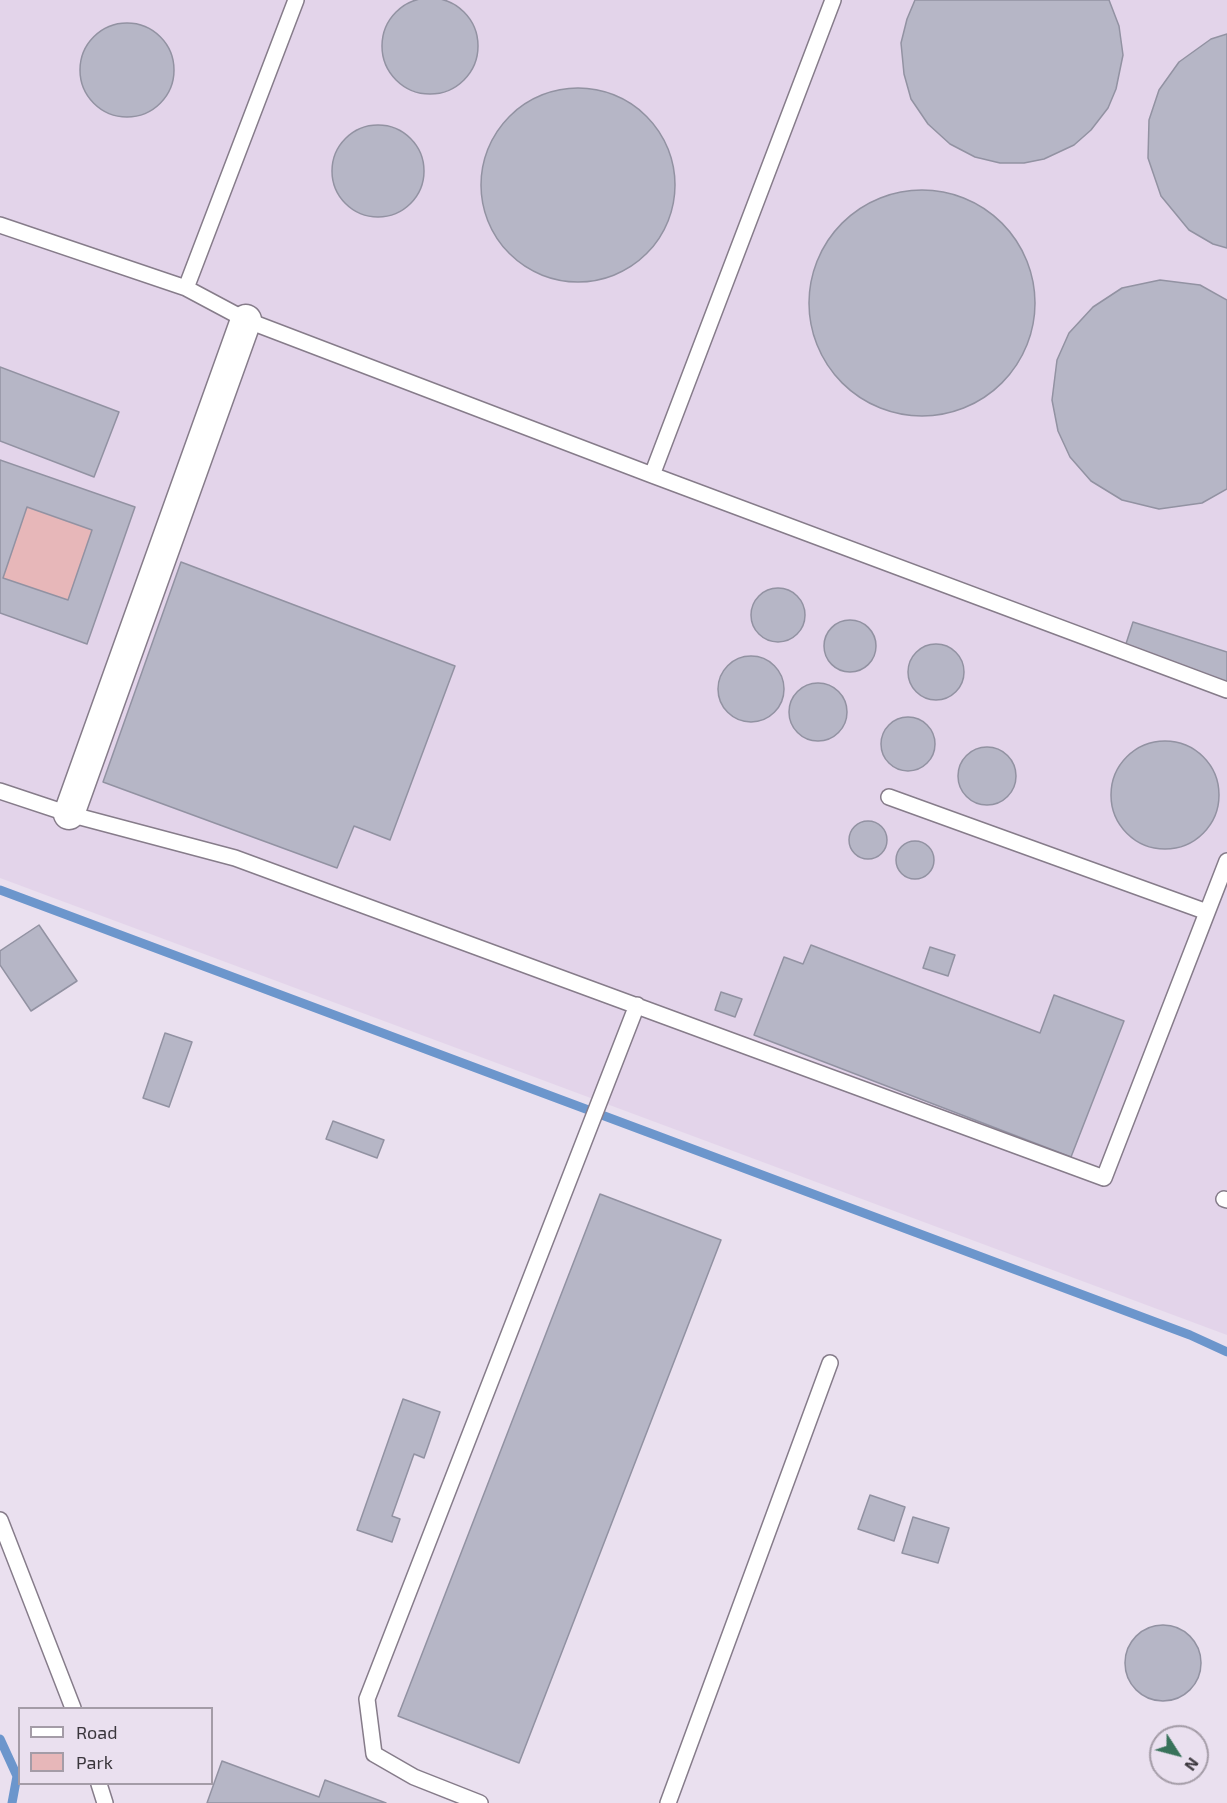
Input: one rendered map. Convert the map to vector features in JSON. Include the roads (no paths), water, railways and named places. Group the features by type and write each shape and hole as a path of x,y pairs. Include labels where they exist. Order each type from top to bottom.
{"street":[{"path":"69,814 246,320"}],"lane":[{"path":"186,288 296,0"},
{"path":"652,476 833,0"},
{"path":"0,225 186,288 246,320 652,476 1227,690"},
{"path":"0,791 69,814 235,858 1104,1178 1227,861"},
{"path":"889,797 1207,912"},
{"path":"480,1803 414,1777 374,1754 367,1699 637,1005"},
{"path":"668,1803 830,1363"},
{"path":"0,1520 74,1707"},
{"path":"99,1785 105,1803"}],"waterway":[{"path":"0,890 1190,1335 1227,1352"},
{"path":"0,1739 17,1776 12,1803"}]}
